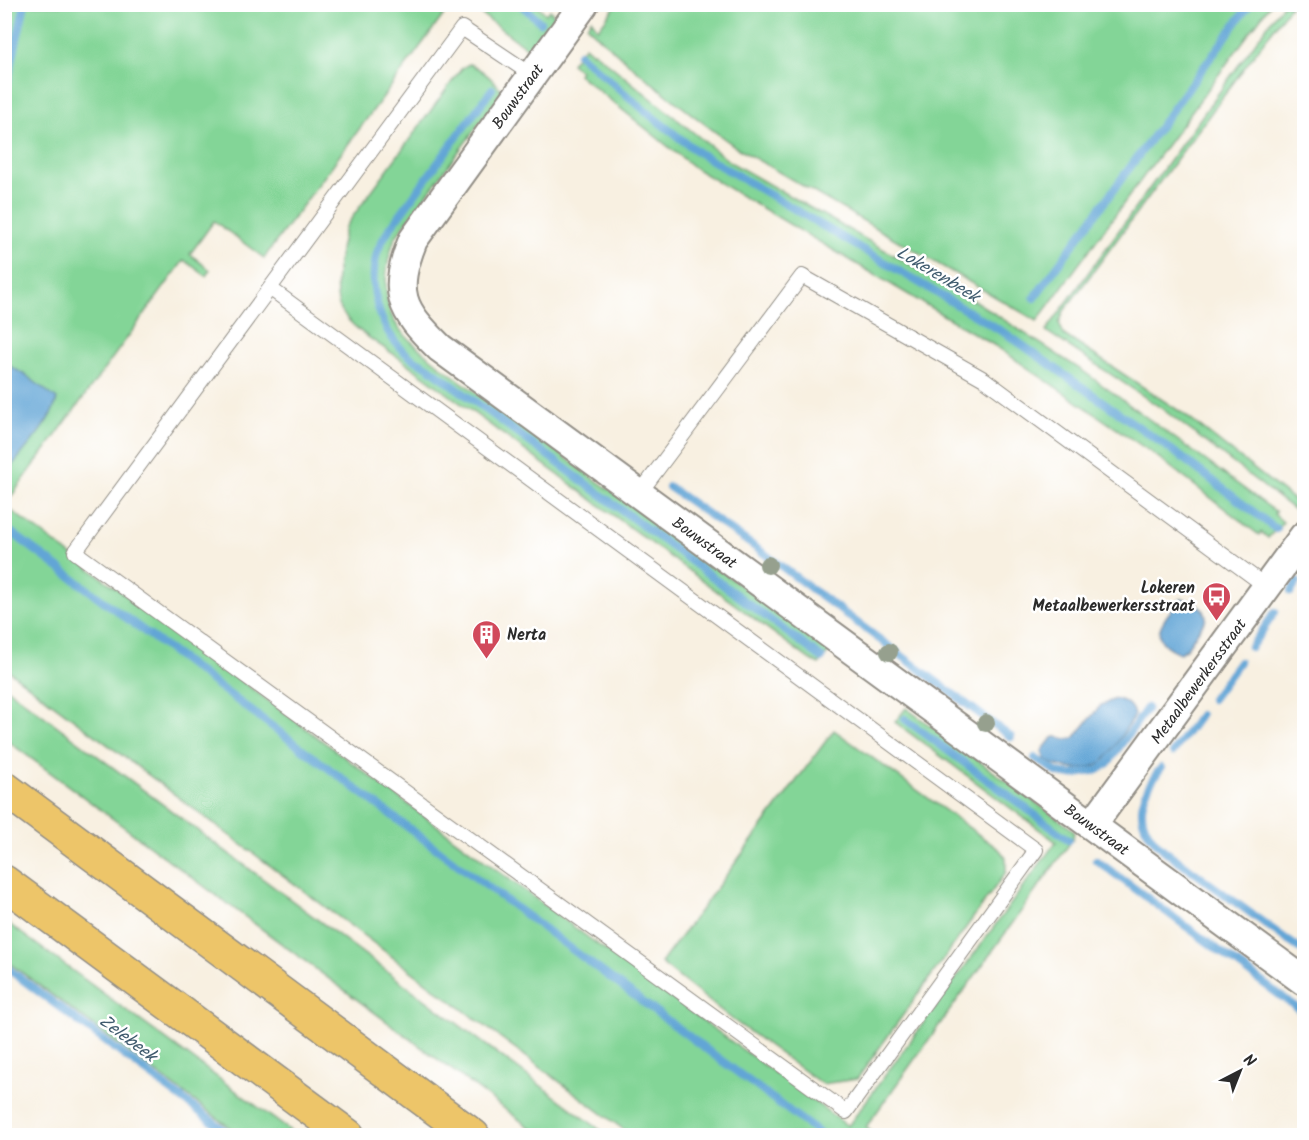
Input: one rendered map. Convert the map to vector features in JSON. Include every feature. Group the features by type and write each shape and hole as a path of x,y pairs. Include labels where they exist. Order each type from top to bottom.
{"highway":[{"path":"4,788 473,1136"},
{"path":"4,882 348,1136"}],"street":[{"name":"Bouwstraat","path":"584,4 413,240 403,265 401,296 416,325 440,348 1305,981"},
{"name":"Metaalbewerkersstraat","path":"1092,825 1305,536"}],"lane":[{"path":"271,289 1036,850 846,1112 75,552 462,28 532,75"},
{"path":"639,494 802,276 984,379 1267,587"}],"green space":[{"path":"617,4 1270,5 1037,321 737,148 698,119 641,74 587,26 591,19 598,29"},
{"path":"1283,4 1291,5 1064,311 1059,323 1064,335 1181,412 1304,508 1301,515 1161,408 1046,331"},
{"path":"4,5 451,5 264,258 214,221 190,254 210,270 206,276 184,260 5,505"},
{"path":"469,5 537,5 546,14 550,10 557,19 535,47 528,49"},
{"path":"585,46 730,162 978,303 1083,371 1276,512 1274,514 1283,522 1268,538 1261,532 1259,535 1155,455 997,347 696,169 578,74 580,71 571,63"},
{"path":"469,64 491,78 501,89 501,94 395,238 388,261 386,286 394,321 411,341 443,368 830,651 819,664 809,659 367,336 345,317 338,302 337,281 345,227 462,68"},
{"path":"5,506 597,944 848,1126 1056,842 895,722 906,708 1068,826 1074,831 1073,839 866,1127 875,1135 631,1135 5,668"},
{"path":"5,687 607,1135 540,1135 5,739"},
{"path":"834,730 1000,850 1006,858 1006,872 857,1079 822,1084 733,1020 661,963"},
{"path":"5,921 296,1135 240,1135 5,960"}],"water":[{"path":"5,363 27,376 57,399 49,418 5,474"},
{"path":"1180,599 1188,600 1201,607 1206,619 1187,648 1180,653 1162,642 1160,629"},
{"path":"1115,699 1128,704 1134,716 1112,751 1102,762 1078,769 1060,767 1045,760 1042,751 1052,739 1055,737 1074,738 1101,705"}],"waterway":[{"path":"4,97 25,4"},
{"name":"Lokerenbeek","path":"520,4 540,22"},
{"path":"1034,298 1250,4"},
{"name":"Lokerenbeek","path":"579,54 650,115 699,153 1008,335 1180,456 1276,529"},
{"path":"492,89 390,228 378,250 374,270 375,297 390,335 410,357 428,367 822,658"},
{"path":"669,487 762,552 1011,737"},
{"path":"4,527 823,1136"},
{"path":"1291,592 1297,582"},
{"path":"1251,647 1275,612"},
{"path":"1212,699 1239,662"},
{"path":"1035,758 1058,773 1071,775 1098,770 1108,763 1147,708"},
{"path":"1173,752 1200,715"},
{"path":"905,719 1069,840"},
{"path":"1161,768 1147,790 1142,811 1143,821 1155,841 1165,851 1304,952"},
{"path":"1096,860 1304,1013"},
{"name":"Zelebeek","path":"4,966 232,1136"}],"place":[{"name":"Lokeren Metaalbewerkersstraat","path":"1216,622"},
{"name":"Nerta","path":"486,660"}]}
